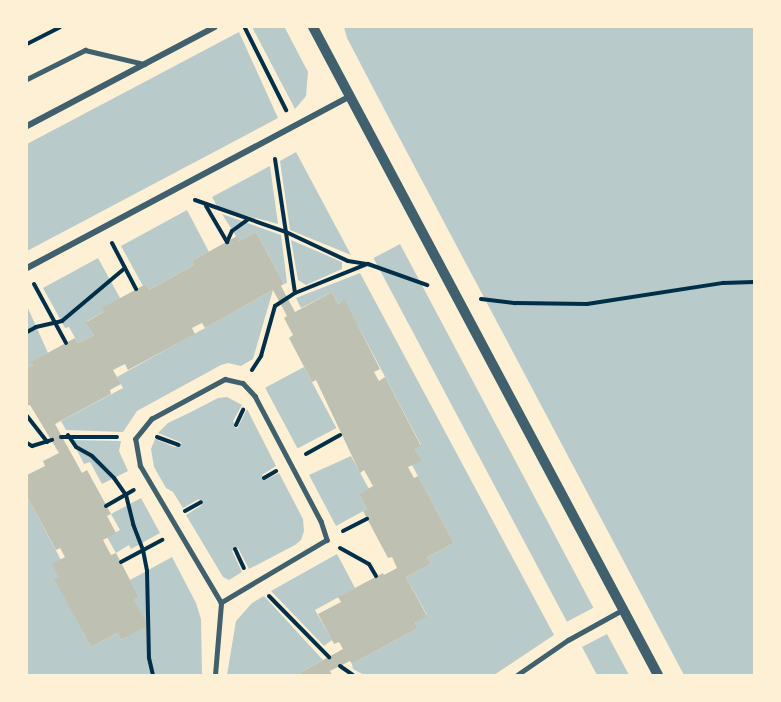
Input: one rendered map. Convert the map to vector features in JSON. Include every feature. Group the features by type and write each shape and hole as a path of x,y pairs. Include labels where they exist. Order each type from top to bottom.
{"street":[{"path":"27,126 215,27"},
{"path":"314,27 658,675"},
{"path":"27,268 350,96"}],"lane":[{"path":"27,79 85,50 144,64"},
{"path":"215,675 221,603 140,466 135,439 151,419 225,379 243,383 255,396 321,521 327,540 256,580 221,603"},
{"path":"517,675 568,640 624,609"}],"path":[{"path":"27,44 60,27"},
{"path":"245,28 288,114"},
{"path":"274,159 295,294"},
{"path":"195,200 286,232 348,261 368,264 456,295 516,303 588,304 723,283 754,282"},
{"path":"205,204 227,242 232,231 247,220"},
{"path":"112,243 136,289"},
{"path":"243,383 261,356 275,306 295,294 368,264"},
{"path":"27,332 36,327 62,321 125,268"},
{"path":"34,284 66,343"},
{"path":"236,425 245,406"},
{"path":"27,416 49,441 32,446 27,443"},
{"path":"68,435 76,447 92,456 114,478 126,495 147,571 149,658 153,675"},
{"path":"62,437 68,435 135,439 156,436 179,445"},
{"path":"264,478 340,435"},
{"path":"106,506 150,482"},
{"path":"185,512 201,502"},
{"path":"327,540 367,519"},
{"path":"121,562 178,531"},
{"path":"327,540 369,564 376,576"},
{"path":"235,549 247,572"},
{"path":"256,580 329,657"},
{"path":"340,666 354,675"}],"shaded area":[{"path":"252,27 285,28 308,72 306,96 295,109"},
{"path":"344,27 754,27 754,675 684,675 391,122 347,38"},
{"path":"239,32 278,118 27,251 27,144"},
{"path":"296,152 351,255 290,230 280,161"},
{"path":"270,166 278,224 218,208 212,197"},
{"path":"187,210 209,252 192,261 194,265 149,290 146,284 143,286 121,246"},
{"path":"222,214 281,235 287,283 284,284 256,232 239,241"},
{"path":"291,240 342,262 342,269 306,285 298,280"},
{"path":"400,244 593,608 567,622 374,258"},
{"path":"98,258 120,298 104,312 87,321 94,335 78,343 69,327 65,328 43,288"},
{"path":"360,273 554,635 494,675 364,675 353,669 352,664 418,628 415,623 427,615 406,577 431,564 427,557 454,543 412,465 421,461 415,449 421,445 345,301 338,304 332,292 301,308 296,298"},
{"path":"273,290 253,359 241,366 228,363 221,365 137,411 123,432 66,430 61,421 123,388 117,377"},
{"path":"27,306 48,353 32,362 33,365 27,368"},
{"path":"304,367 336,428 298,449 265,388"},
{"path":"227,397 242,405 233,421 237,429 247,409 276,466 262,475 265,480 279,473 303,519 304,531 301,540 295,545 249,569 238,548 232,551 242,572 229,580 223,577 186,515 202,505 199,499 183,508 173,492 166,488 154,467 151,449 155,439 175,447 182,443 158,433 168,423 218,398"},
{"path":"72,440 121,441 119,451 128,471 102,484 90,462 84,464"},
{"path":"351,456 369,489 359,494 367,509 336,526 309,475"},
{"path":"27,496 61,560 59,577 55,580 91,647 117,633 121,640 147,626 134,600 139,597 130,580 172,557 196,603 201,619 202,675 27,675"},
{"path":"141,498 160,533 131,549 129,545 116,553 107,537 120,530 111,514"},
{"path":"337,554 355,588 315,610 332,640 324,646 271,591"},
{"path":"264,596 323,660 296,675 227,675 236,621 252,603"},
{"path":"607,634 629,675 597,675 582,647"}],"building":[{"path":"256,232 284,284 281,286 295,312 332,292 338,304 345,300 380,369 374,372 379,381 385,377 421,446 415,449 422,461 408,467 414,478 418,476 454,543 427,557 431,564 406,577 427,616 415,623 418,628 352,664 350,661 330,671 332,675 296,675 343,649 339,642 334,644 318,614 341,602 338,597 397,568 392,557 388,558 363,511 367,509 359,494 373,486 364,470 360,473 316,380 312,382 289,338 293,335 284,318 287,316 273,290 205,328 202,323 192,328 195,334 128,370 125,364 113,370 121,384 110,390 111,394 55,424 82,473 87,470 111,514 107,516 116,533 103,540 111,555 116,553 139,597 134,600 148,626 121,640 117,633 91,647 54,579 59,577 52,564 65,557 60,548 56,550 27,496 27,475 45,466 43,461 59,453 30,405 27,406 27,368 33,365 31,362 75,338 78,343 94,335 86,322 104,312 102,308 146,284 149,290 194,265 192,261 237,236 239,241"}]}
